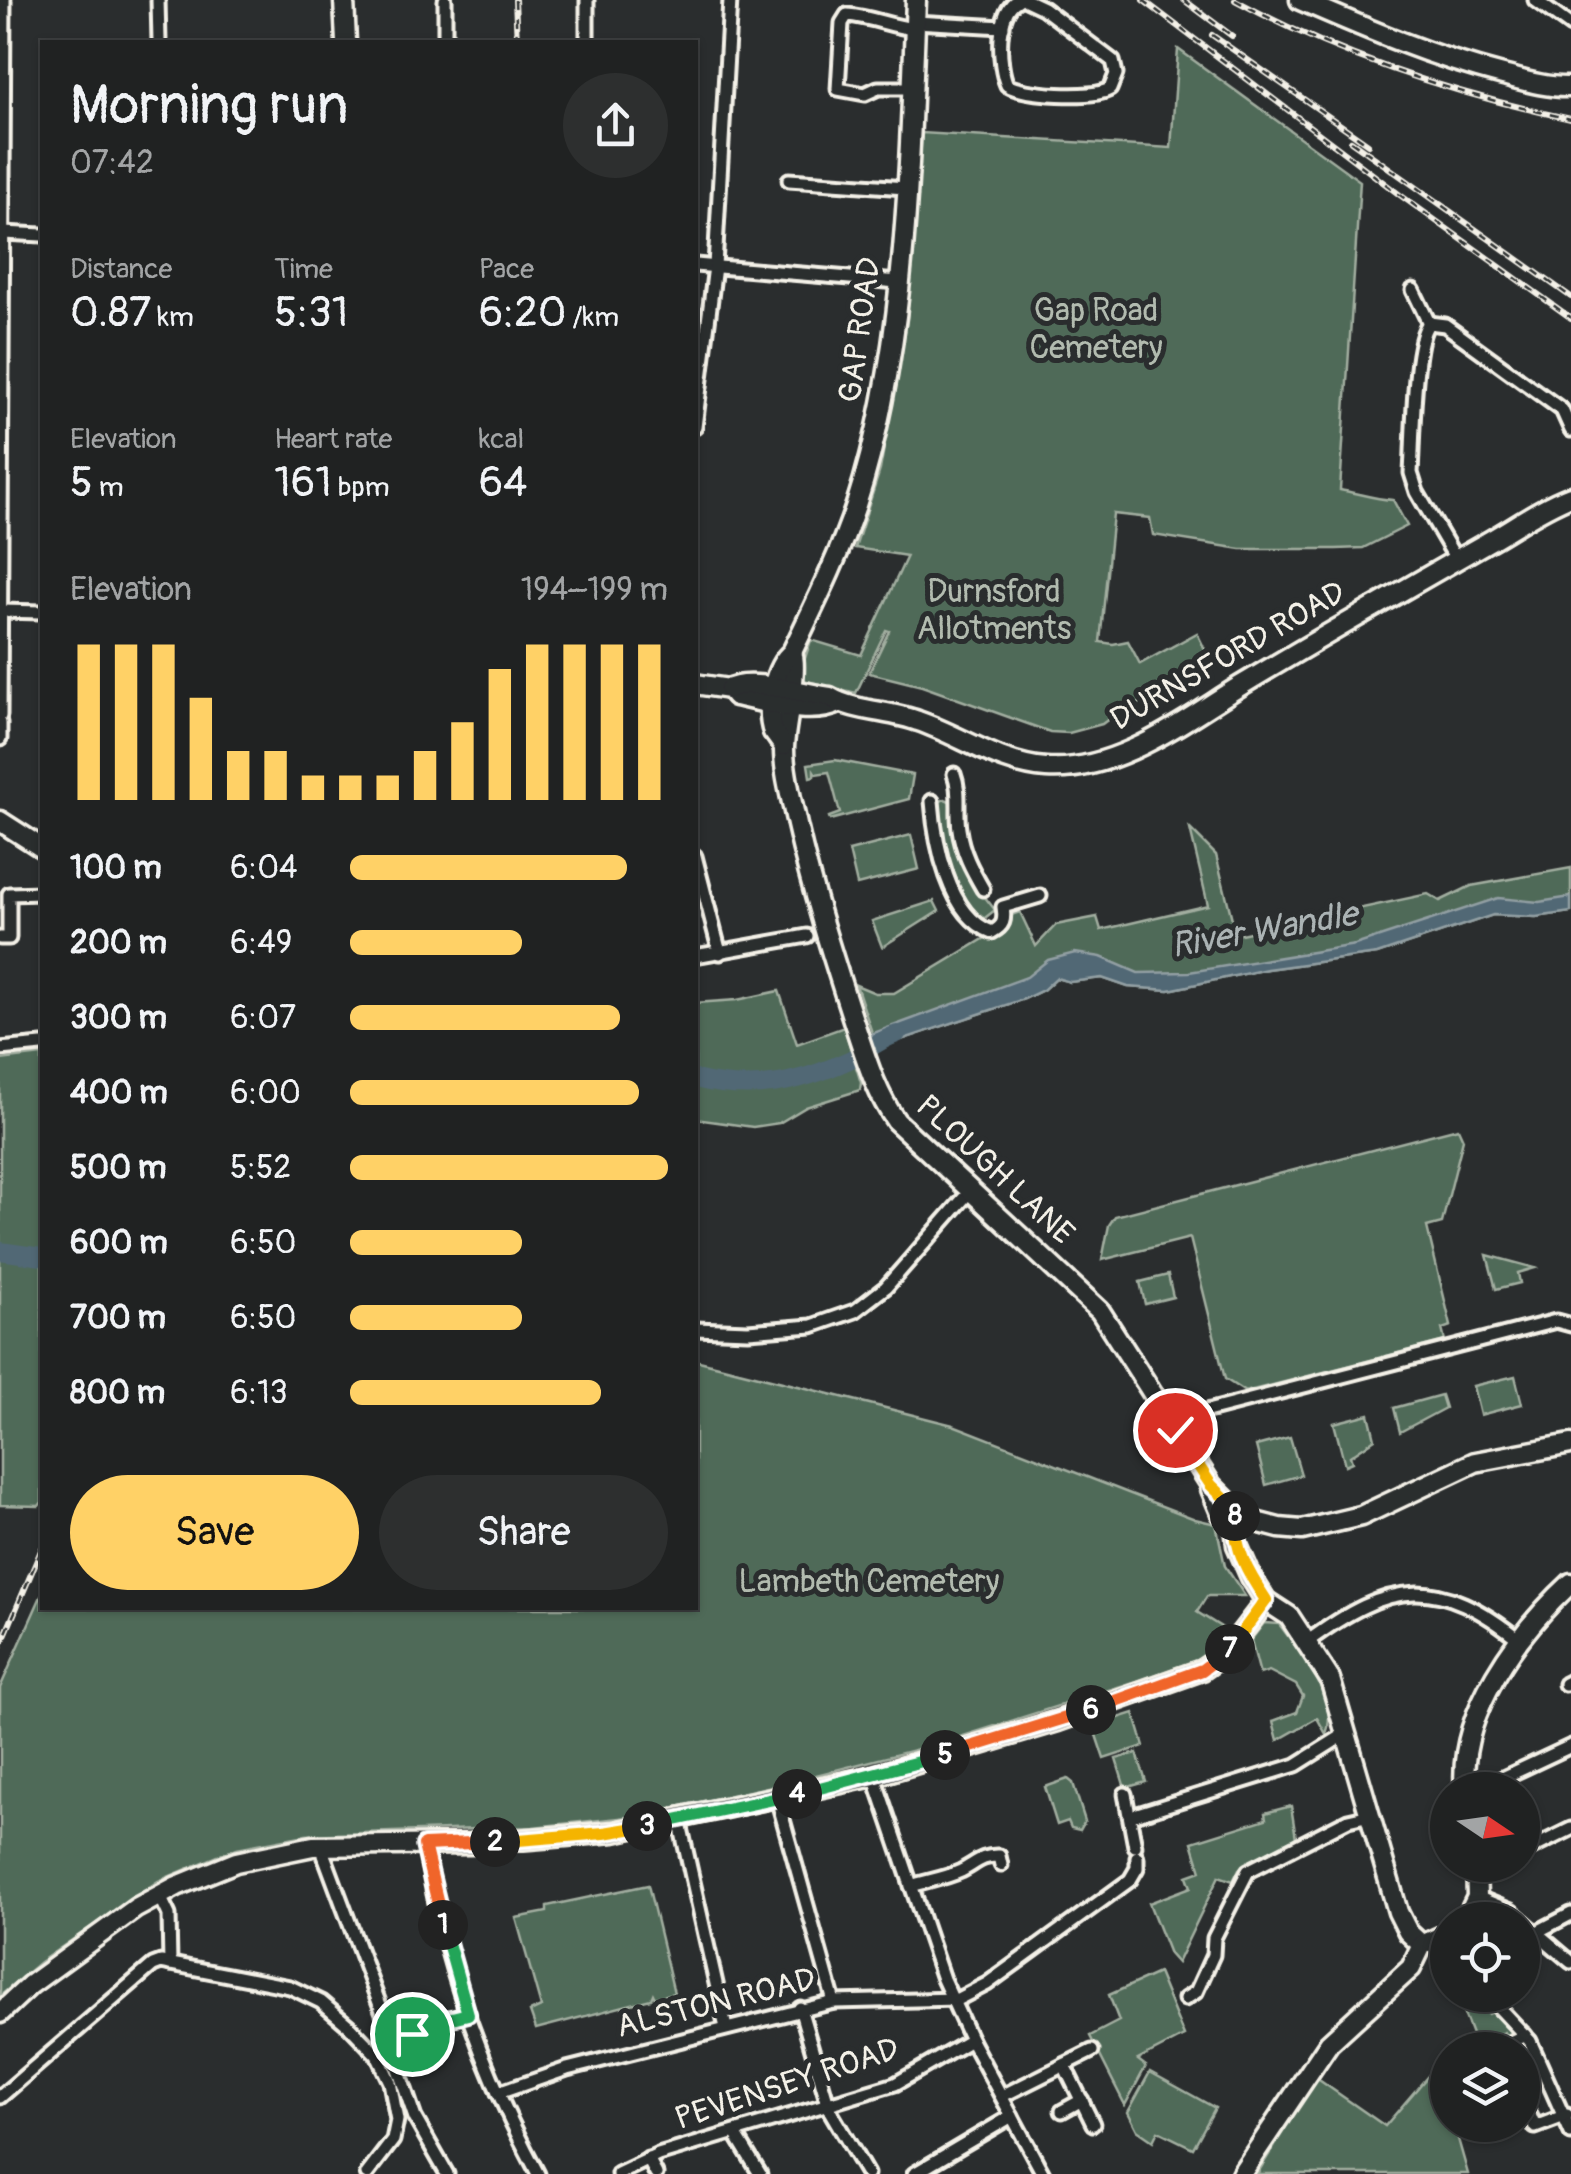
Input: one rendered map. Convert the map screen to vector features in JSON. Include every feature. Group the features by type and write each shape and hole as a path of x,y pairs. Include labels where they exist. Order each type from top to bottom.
{"main road":[{"path":"344,0 346,40"},
{"name":"GAP ROAD","path":"781,697 795,661 792,652 840,550 866,473 888,371 906,188 916,0"},
{"path":"1300,0 1449,60 1551,86 1571,87"},
{"name":"DURNSFORD ROAD","path":"698,684 730,689 735,696 781,697 829,708 839,703 918,721 1022,764 1064,768 1085,764 1154,738 1456,559 1571,496"},
{"name":"PLOUGH LANE","path":"781,697 773,732 783,746 805,861 869,1068 884,1104 896,1121 1100,1312 1211,1485 1221,1512 1235,1518"},
{"path":"0,821 40,847"},
{"path":"1422,1945 1408,1932 1398,1912 1330,1679 1286,1613 1266,1600 1242,1560 1235,1518 1279,1528 1312,1528 1361,1516 1475,1462 1571,1444"},
{"path":"1464,1772 1471,1730 1492,1682 1554,1599 1571,1583"},
{"path":"0,2013 30,1985 136,1908 236,1862 278,1851 324,1846 424,1845 586,1835 874,1776 1058,1721 1202,1670 1226,1654 1266,1600"},
{"path":"1475,1902 1477,1882"},
{"path":"1241,2174 1329,2043 1402,1977 1417,1960 1422,1945 1430,1941"}],"street":[{"path":"0,739 4,0"},
{"path":"158,0 158,40"},
{"path":"445,0 446,40"},
{"path":"587,0 587,40"},
{"path":"698,402 714,266 730,0"},
{"path":"1018,0 1006,10 1003,27 1003,76 1012,89 1092,96 1110,89 1116,74 1113,61 1026,0"},
{"path":"1535,0 1571,26"},
{"path":"910,88 878,88 872,92 843,92 838,88 842,23 847,15 872,17 882,26 1003,27"},
{"path":"789,180 906,188"},
{"path":"2,237 40,234"},
{"path":"698,265 898,282"},
{"path":"1414,290 1429,323"},
{"path":"1429,323 1445,325 1557,406 1571,430"},
{"path":"1429,323 1420,336 1411,473 1417,492 1456,559"},
{"path":"1,610 40,612"},
{"path":"954,774 959,787 959,829 966,857 983,889"},
{"path":"932,801 935,841 948,876 961,904 979,927 992,932 1001,927 1005,918 1002,907 1040,896"},
{"path":"698,868 720,953"},
{"path":"0,938 9,938 9,894 40,893"},
{"path":"698,956 807,936"},
{"path":"0,1050 40,1045"},
{"path":"698,1330 812,1326 854,1311 886,1288 972,1189"},
{"path":"1196,1420 1214,1408 1556,1321 1571,1326"},
{"path":"1308,1642 1358,1607 1424,1590 1489,1616 1522,1641"},
{"path":"1131,1816 1296,1765 1346,1734"},
{"path":"1516,1772 1571,1746"},
{"path":"874,1776 952,2000 1043,2174"},
{"path":"952,2000 987,1984 1130,1880 1137,1868 1125,1794"},
{"path":"778,1798 834,2002"},
{"path":"1184,1999 1196,1992 1214,1955 1214,1938 1248,1871 1348,1820 1370,1815"},
{"path":"679,1819 726,2028"},
{"path":"1540,1844 1571,1829"},
{"path":"424,1845 468,2014 498,2093 538,2174"},
{"path":"324,1846 390,2032 468,2014"},
{"path":"911,1886 963,1870 994,1854 1002,1865"},
{"path":"160,1896 169,1915 170,1964"},
{"path":"1477,1897 1489,1902"},
{"path":"1540,1930 1571,1914"},
{"path":"1540,1935 1571,1962"},
{"path":"0,2097 161,1962 299,1990 339,2015 377,2055 390,2082 397,2120 393,2140 366,2174"},
{"name":"ALSTON ROAD","path":"498,2093 552,2074 800,2008 834,2002 952,2000"},
{"path":"800,2008 828,2105 867,2174"},
{"path":"1503,2012 1522,2032"},
{"path":"420,2026 412,2034 388,2043 415,2118 447,2174"},
{"name":"PEVENSEY ROAD","path":"618,2174 648,2159 895,2084 971,2040"},
{"path":"1002,2096 1092,2051"},
{"path":"1540,2063 1568,2115 1571,2133"},
{"path":"1064,2066 1093,2124"},
{"path":"1062,2111 1082,2100"},
{"path":"1540,2125 1568,2115"},
{"path":"914,2174 1012,2116"},
{"path":"736,2133 760,2174"},
{"path":"648,2159 656,2174"}],"green space":[{"name":"Gap Road Cemetery","path":"1178,49 1360,181 1340,490 1393,500 1407,526 1363,548 1241,549 1153,535 1150,518 1113,514 1100,642 1128,641 1140,664 1197,633 1212,664 1149,701 1126,706 1102,724 1069,733 1050,732 922,686 869,673 889,631 886,630 856,693 803,680 799,676 811,640 861,655 907,556 855,548 880,470 907,320 922,133 1171,148"},
{"path":"835,760 913,775 909,799 830,820 829,817 840,813 829,772 814,771 810,777 808,764"},
{"path":"938,802 952,802 974,883 995,910 981,921 962,895 946,855 936,809"},
{"path":"1190,829 1216,855 1236,935 1428,894 1440,901 1471,886 1571,868 1571,912 1536,917 1493,915 1377,954 1267,969 1169,990 1128,987 1102,978 1070,982 1056,978 1024,999 877,1048 856,985 875,993 894,993 987,937 1003,932 1011,915 1020,912 1036,946 1056,925 1097,917 1101,930 1208,905"},
{"path":"911,835 919,869 857,885 849,851"},
{"path":"934,901 939,911 882,947 872,921"},
{"path":"779,991 797,1044 844,1027 860,1090 806,1107 779,1123 753,1127 698,1119 698,1003"},
{"path":"40,1055 39,1506 0,1505 0,1060"},
{"path":"1458,1128 1463,1139 1442,1223 1427,1227 1451,1326 1442,1329 1445,1341 1245,1392 1225,1379 1190,1238 1102,1260 1109,1225 1115,1216"},
{"path":"1487,1255 1535,1268 1518,1273 1520,1283 1496,1289"},
{"path":"1168,1275 1173,1297 1145,1304 1140,1282"},
{"name":"Lambeth Cemetery","path":"698,1361 953,1425 1216,1524 1225,1566 1245,1596 1207,1596 1197,1612 1229,1632 1202,1658 938,1744 777,1785 629,1817 533,1827 306,1835 237,1848 158,1881 40,1962 0,1996 0,1688 40,1598 40,1610 698,1610"},
{"path":"1515,1376 1522,1404 1480,1415 1473,1386"},
{"path":"1441,1395 1445,1408 1400,1432 1394,1408"},
{"path":"1369,1414 1375,1439 1350,1456 1352,1462 1345,1465 1334,1423"},
{"path":"1290,1437 1301,1475 1266,1485 1256,1446"},
{"path":"1264,1623 1279,1624 1315,1676 1327,1706 1326,1734 1317,1718 1278,1740 1273,1721 1297,1712 1303,1696 1296,1685 1269,1671 1260,1674 1251,1640"},
{"path":"1134,1713 1144,1746 1104,1759 1093,1726"},
{"path":"1137,1753 1146,1782 1125,1788 1116,1759"},
{"path":"1068,1779 1073,1783 1085,1821 1080,1830 1071,1828 1068,1821 1057,1825 1045,1787"},
{"path":"1291,1806 1296,1838 1239,1869 1233,1881 1219,1876 1177,1963 1169,1954 1149,1903 1191,1887 1187,1876 1201,1871 1192,1842 1266,1819 1265,1813"},
{"path":"648,1885 674,1993 655,1998 653,1994 651,1999 536,2029 530,2012 541,2007 516,1918 547,1912 547,1906"},
{"path":"1158,1973 1184,2036 1138,2060 1146,2066 1125,2105 1090,2036 1119,2021 1109,1995"},
{"path":"1463,2012 1493,2012 1514,2032 1504,2032 1471,2032"},
{"path":"1150,2072 1215,2108 1193,2148 1158,2131 1153,2141 1137,2130 1128,2112"},
{"path":"1430,2074 1430,2142 1459,2142 1468,2174 1257,2174 1316,2078 1385,2126"}],"water":[{"path":"1571,897 1571,912 1536,917 1493,915 1377,954 1267,969 1169,990 1128,987 1102,978 1070,982 1056,978 1024,999 877,1048 871,1034 1027,977 1048,960 1075,953 1101,957 1138,973 1189,972 1355,945 1498,898 1539,902"}],"waterway":[{"name":"River Wandle","path":"698,1080 735,1085 792,1080 849,1060 897,1034"},
{"name":"River Wandle","path":"0,1251 40,1257"}],"railway":[{"path":"515,0 517,40"},
{"path":"1143,0 1400,195 1571,318"},
{"path":"1184,0 1232,36"},
{"path":"1235,0 1315,39 1398,72 1571,119"},
{"path":"1212,35 1368,144"},
{"path":"1351,141 1571,297"},
{"path":"0,1647 40,1553"}],"route":[{"path":"412,2034 420,2026 468,2014 424,1845 614,1832 827,1788 1132,1697 1185,1678 1226,1654 1266,1600 1242,1560 1234,1530 1234,1507 1211,1485 1175,1430"}],"park label":[{"name":"Durnsford Allotments","path":"994,610"}]}
